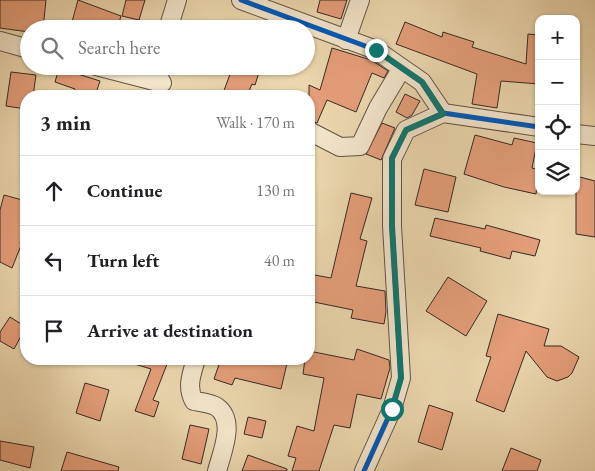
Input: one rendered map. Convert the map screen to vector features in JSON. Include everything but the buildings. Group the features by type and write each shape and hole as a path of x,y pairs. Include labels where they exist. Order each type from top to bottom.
{"street":[{"path":"171,20 177,0"},
{"path":"241,0 294,20"},
{"path":"346,40 360,0"},
{"path":"315,28 376,50 422,82 443,114"},
{"path":"0,41 20,47"},
{"path":"315,134 340,147 360,146 378,108 402,68"},
{"path":"121,75 162,90"},
{"path":"157,75 162,90"},
{"path":"364,471 388,418 401,378 392,226 392,158 406,130 443,114 535,126"},
{"path":"580,134 595,136"},
{"path":"194,365 189,393 194,401 216,406 225,416 226,436 217,471"}],"cycle path":[{"path":"241,0 295,20"},
{"path":"315,27 376,50 422,82 443,113"},
{"path":"364,471 392,409 401,378 392,226 392,159 406,130 443,113 535,126"}],"route":[{"path":"376,50 422,82 443,114 406,130 392,158 392,226 401,378 392,409"}]}
